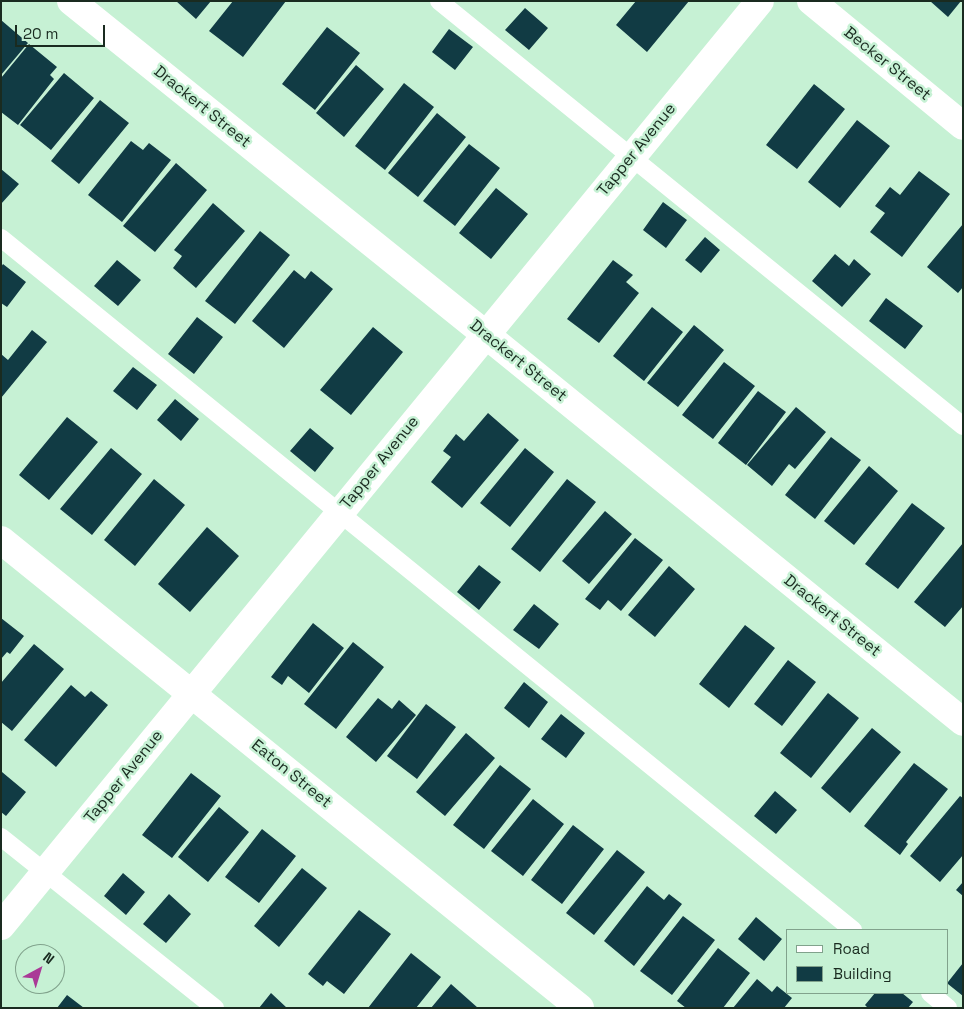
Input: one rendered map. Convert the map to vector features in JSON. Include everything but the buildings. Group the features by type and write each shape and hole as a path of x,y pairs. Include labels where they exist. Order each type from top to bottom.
{"street":[{"name":"Drackert Street","path":"71,1 963,722"},
{"name":"Tapper Avenue","path":"1,926 760,1"},
{"name":"Becker Street","path":"811,1 963,126"},
{"name":"Eaton Street","path":"1,540 580,1008"}],"lane":[{"path":"439,1 963,426"},
{"path":"1,238 852,929"},
{"path":"1,837 215,1008"},
{"path":"931,994 948,1008"}]}
